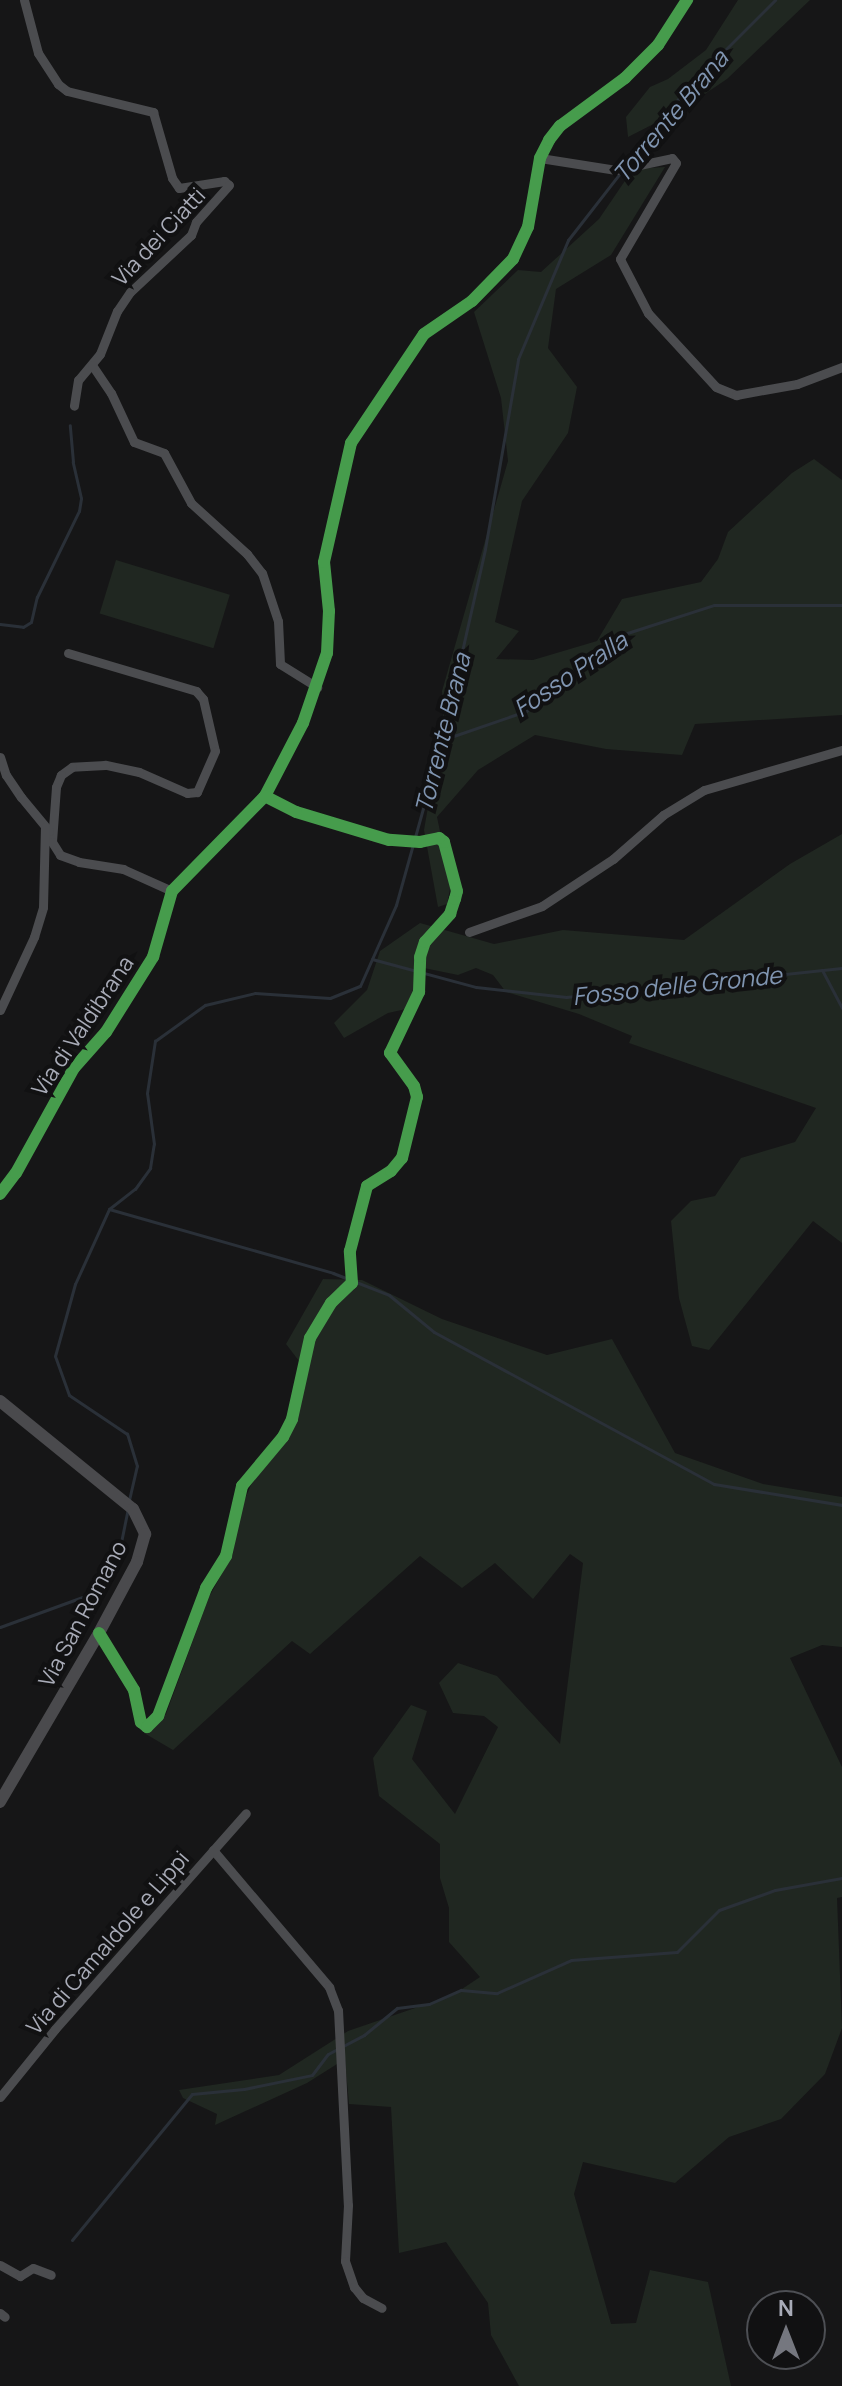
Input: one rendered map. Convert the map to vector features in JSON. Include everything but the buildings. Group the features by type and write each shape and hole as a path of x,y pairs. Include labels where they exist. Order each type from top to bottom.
{"street":[{"name":"Via dei Ciatti","path":"24,0 38,53 58,84 67,91 153,112 172,178 179,188 224,181 229,185 196,222 191,235 130,292 92,365"},
{"name":"Via di Valdibrana","path":"0,1194 16,1173 74,1068 106,1032 125,996 153,957 172,891 265,796 317,687 330,638 324,562 351,443 424,334 472,301 509,266 528,227 540,158 560,126 625,78 658,45 687,0"},
{"path":"540,158 616,170 672,158 676,163 620,259 648,313 716,387 736,395 797,384 842,367"},
{"path":"74,406 78,380 92,365 111,393 134,442 164,453 191,503 247,554 262,573 278,621 280,664 317,687"},
{"path":"0,1010 34,937 43,907 48,830 58,780 72,767 105,765 128,769 193,793 205,779 215,751 214,737 198,693 68,653"},
{"path":"469,932 542,906 613,859 663,815 704,790 842,750"},
{"path":"0,757 6,775 48,830 54,849 66,858 123,869 172,891"},
{"path":"99,1633 134,1690 141,1722 147,1727 158,1716 206,1588 226,1556 242,1486 283,1437 292,1419 310,1338 331,1303 352,1283 354,1230 367,1186 391,1171 402,1158 417,1097 414,1086 390,1053 419,992 420,957 425,942 450,914 457,891 447,851 439,838 420,842 389,840 296,812 265,796"},
{"name":"Via San Romano","path":"0,1401 133,1509 144,1526 144,1544 99,1633 0,1802"},
{"name":"Via di Camaldole e Lippi","path":"0,2097 55,2029 246,1813"},
{"path":"213,1850 329,1987 338,2010 348,2205 345,2261 354,2287 363,2298 382,2308"},
{"path":"0,2265 20,2276 33,2268 51,2275"}],"shaded area":[{"path":"738,0 810,0 727,79 681,110 628,137 626,117 650,87 668,79 706,50"},
{"path":"665,167 611,255 556,289 548,348 577,387 568,433 522,501 495,622 519,631 496,659 533,660 597,641 622,599 701,582 718,559 728,532 792,473 814,459 842,480 842,715 695,724 682,755 606,749 535,735 478,770 437,817 451,884 447,904 438,907 424,830 432,784 445,753 442,691 508,461 501,398 474,312 518,270 541,272 599,219 633,169"},
{"path":"116,560 230,595 213,648 100,614"},
{"path":"842,834 842,1243 813,1221 709,1350 692,1346 679,1298 671,1221 691,1201 715,1196 741,1158 795,1142 816,1108 629,1043 632,1036 579,1014 506,992 493,975 476,968 458,975 424,968 406,1009 388,1013 344,1038 334,1023 367,990 380,951 420,923 494,944 563,930 684,940 790,864"},
{"path":"323,1279 362,1280 442,1319 547,1355 612,1339 675,1453 763,1484 842,1497 842,1647 822,1645 790,1658 842,1767 842,1897 837,1898 842,2028 825,2074 781,2119 729,2137 675,2183 583,2162 574,2194 611,2324 636,2323 650,2270 708,2282 731,2386 519,2386 491,2335 488,2303 446,2242 399,2253 391,2107 349,2104 345,2059 307,2083 215,2125 217,2114 183,2098 179,2090 279,2075 348,2031 453,1995 480,1977 449,1942 449,1908 440,1878 440,1844 379,1796 373,1758 411,1705 427,1711 412,1759 455,1814 498,1727 484,1716 453,1713 439,1683 458,1663 497,1676 560,1744 583,1563 570,1554 533,1599 495,1563 462,1588 420,1556 310,1654 292,1641 173,1750 144,1733 166,1714 209,1597 233,1554 239,1513 251,1485 294,1424 304,1377 299,1361 286,1344"}],"waterway":[{"name":"Torrente Brana","path":"628,163 686,89 775,0"},
{"name":"Torrente Brana","path":"129,1500 137,1466 127,1434 69,1395 55,1356 75,1284 109,1209 135,1189 150,1168 154,1144 147,1093 155,1041 205,1005 255,993 330,998 360,986 396,905 442,740 485,549 518,359 568,240 621,172"},
{"path":"0,624 23,627 31,622 37,597 79,511 81,498 73,462 70,425"},
{"name":"Fosso Pralla","path":"442,740 526,711 621,635 714,605 842,605"},
{"name":"Fosso delle Gronde","path":"372,959 476,987 566,997 842,968"},
{"path":"822,970 842,1008"},
{"path":"109,1209 333,1273 389,1295 434,1332 714,1484 842,1505"},
{"name":"Torrente Brana","path":"0,1627 85,1596 106,1580 117,1562 128,1508"},
{"path":"72,2240 192,2094 244,2089 312,2075 328,2054 364,2035 397,2008 429,2004 461,1990 497,1993 571,1960 677,1952 719,1910 775,1890 842,1878"}],"cycle path":[{"path":"0,1194 16,1173 74,1068 106,1032 153,957 172,891 265,796 303,723 327,653 329,611 324,562 351,443 424,334 472,301 513,259 528,227 540,158 549,140 560,126 625,78 658,45 687,0"},
{"path":"99,1633 134,1690 141,1722 147,1727 158,1716 206,1588 226,1556 242,1486 283,1437 292,1419 310,1338 331,1303 352,1283 350,1251 367,1186 391,1171 402,1158 417,1097 414,1086 390,1053 419,992 420,957 425,942 450,914 455,899 457,891 444,842 439,838 420,842 389,840 296,812 265,796"}]}
